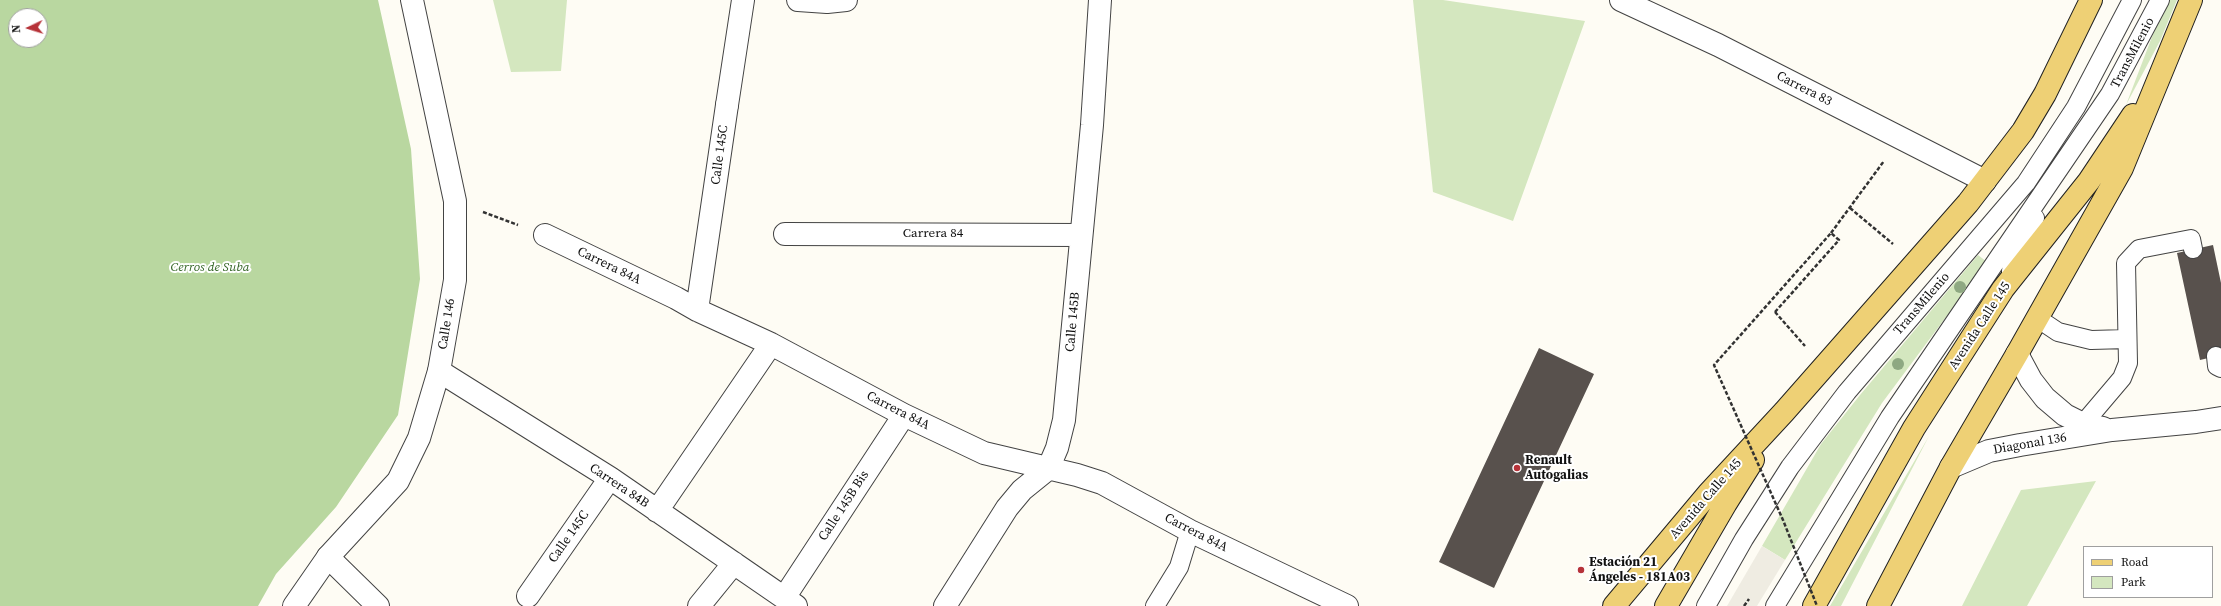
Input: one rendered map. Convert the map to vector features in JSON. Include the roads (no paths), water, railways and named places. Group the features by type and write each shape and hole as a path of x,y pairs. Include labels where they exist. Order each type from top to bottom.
{"main road":[{"name":"Avenida Calle 145","path":"1614,606 1708,494 1784,412 1968,203 2023,131 2046,94 2091,0"},
{"name":"Avenida Calle 145","path":"1878,606 1951,467 2038,318 2122,168 2168,60 2191,0"},
{"name":"Avenida Calle 145","path":"1816,606 1914,428 2003,289 2089,181 2122,134 2168,60"},
{"name":"Avenida Calle 145","path":"1666,606 1726,503 1784,412"}],"street":[{"name":"Calle 146","path":"294,606 328,557 398,481 419,438 439,371 454,280 455,201 412,0"},
{"name":"Calle 145C","path":"697,310 743,0"},
{"path":"798,0 834,1"},
{"name":"Calle 145B","path":"945,606 1007,508 1022,490 1048,469 1057,448 1064,420 1092,125 1100,0"},
{"name":"Carrera 83","path":"1621,0 1718,44 1985,181"},
{"name":"Carrera 84","path":"785,234 1081,235"},
{"name":"Carrera 84A","path":"545,235 676,298 697,310 771,344 904,415 984,453 1102,483 1190,531 1347,606"},
{"path":"657,511 771,344"},
{"name":"Diagonal 136","path":"2017,354 2031,380 2045,398 2065,415 2083,424 2112,430"},
{"name":"Carrera 84B","path":"439,371 610,478 790,602"},
{"name":"Calle 145B Bis","path":"790,602 904,415"},
{"name":"Diagonal 136","path":"1951,467 1989,451 2112,430 2196,422 2221,418"},
{"name":"Calle 145C","path":"528,596 610,478"},
{"path":"328,557 378,606"},
{"path":"699,606 734,563"}],"lane":[{"name":"TransMilenio","path":"1706,606 1744,539 1790,467 1847,392 2026,184 2076,108 2132,0"},
{"name":"TransMilenio","path":"1775,606 1890,417 2110,94 2160,0"},
{"path":"2003,289 2052,178"},
{"path":"2083,424 2122,378 2128,364 2126,263 2139,249 2191,239 2193,249"},
{"path":"2038,318 2058,332 2091,340 2127,339"},
{"path":"1155,606 1179,567 1190,531"}],"place":[{"name":"Renault Autogalias","path":"1517,468"},
{"name":"Estación 21 Ángeles - 181A03","path":"1581,570"}],"park label":[{"name":"Cerros de Suba","path":"210,268"}]}
